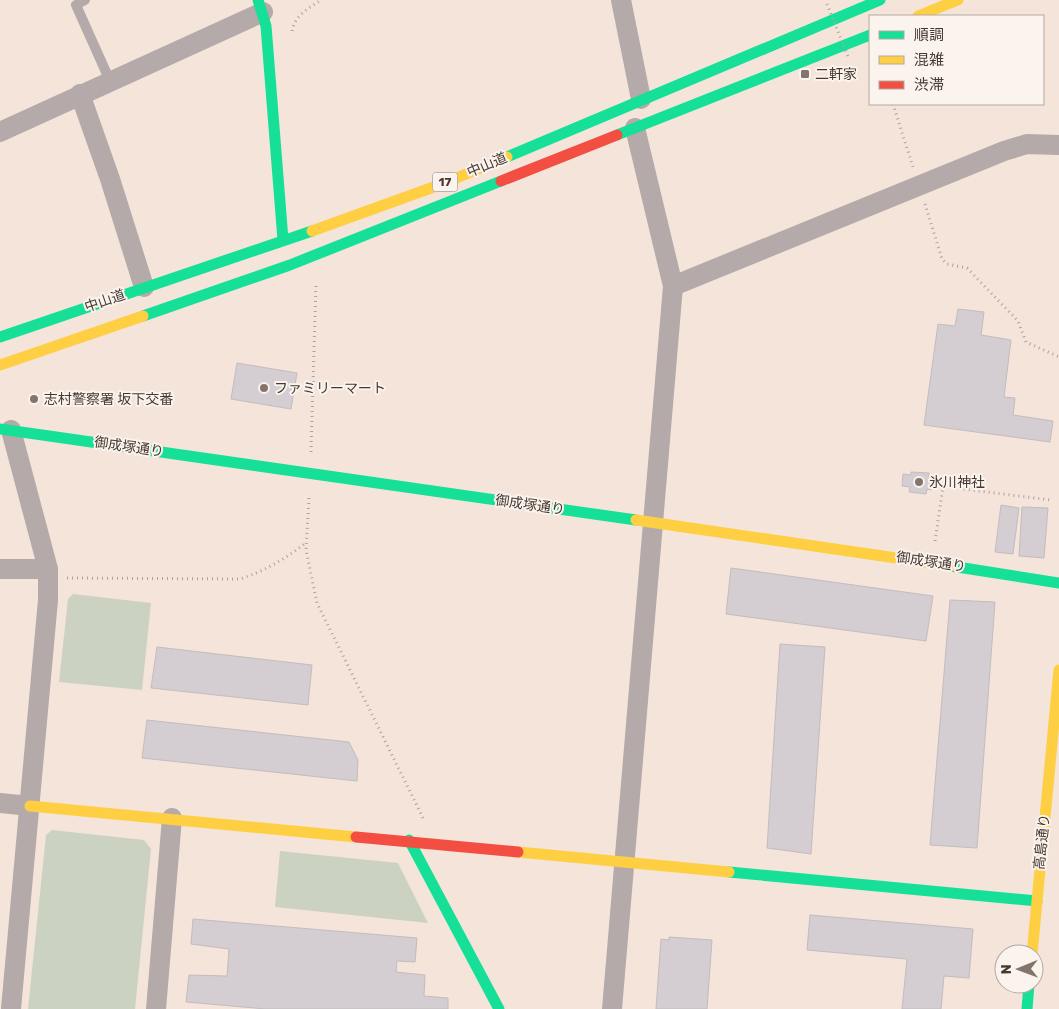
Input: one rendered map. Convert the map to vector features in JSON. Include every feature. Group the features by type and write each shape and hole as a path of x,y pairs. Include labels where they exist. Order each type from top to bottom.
{"main road":[{"name":"中山道","path":"0,337 442,184 880,0"},
{"path":"920,15 958,0"},
{"path":"261,6 266,26 283,240"},
{"name":"中山道","path":"0,365 290,265 869,35"},
{"name":"御成塚通り","path":"5,430 654,522 1059,583"},
{"name":"高島通り","path":"1033,944 1059,670"},
{"path":"30,806 409,840 1037,901"},
{"path":"409,840 499,1009"},
{"path":"1027,1009 1028,994"}],"street":[{"path":"621,0 641,100"},
{"path":"0,132 110,81 261,6"},
{"path":"80,94 110,179 144,288"},
{"path":"612,1009 673,286 635,128"},
{"path":"673,286 1004,151 1027,144 1059,145"},
{"path":"5,430 48,573 48,600 11,1009"},
{"path":"0,569 48,573"},
{"path":"0,803 30,806"},
{"path":"156,1009 172,818"}],"lane":[{"path":"85,0 76,6 110,81"}],"path":[{"path":"291,33 293,25 304,11 321,0"},
{"path":"826,4 849,59"},
{"path":"893,105 942,259 947,264 967,268 1018,321 1026,342 1059,357"},
{"path":"316,282 311,473 306,550 317,603 428,828"},
{"path":"934,544 941,486 1052,500"},
{"path":"48,573 240,579 260,573 286,558 306,542"}],"green space":[{"path":"73,594 151,603 142,690 59,682 68,599"},
{"path":"52,830 144,840 151,849 135,1009 28,1009 46,835"},
{"path":"280,851 398,863 428,923 275,907"}],"building":[{"path":"958,309 984,312 981,335 1011,340 1004,397 1015,398 1013,415 1053,421 1050,442 924,425 938,324 955,326"},
{"path":"237,363 297,373 291,409 231,399"},
{"path":"911,472 929,473 929,477 932,478 931,490 927,489 926,494 909,492 910,487 902,486 903,474 911,475"},
{"path":"1001,505 1019,508 1013,554 995,552"},
{"path":"1022,507 1048,508 1044,558 1019,556"},
{"path":"731,568 933,596 926,641 726,614"},
{"path":"950,600 995,602 977,848 930,845"},
{"path":"780,644 825,647 811,854 767,848"},
{"path":"157,647 312,665 308,705 151,688"},
{"path":"147,720 349,742 358,760 357,781 142,758"},
{"path":"810,915 973,929 969,978 944,976 941,1009 902,1009 907,959 807,950"},
{"path":"193,919 417,938 415,962 397,961 396,972 425,975 424,996 448,998 448,1009 266,1009 186,1002 189,975 227,976 229,949 191,944"},
{"path":"669,937 712,940 707,1009 656,1009 661,939 669,940"}],"traffic: fast":[{"path":"258,0 266,26 283,240"},
{"path":"507,157 880,0"},
{"path":"617,135 869,35"},
{"path":"143,316 290,265 501,181"},
{"path":"0,337 312,231"},
{"path":"0,429 636,520"},
{"path":"951,566 1059,583"},
{"path":"409,840 499,1009"},
{"path":"729,872 1037,901"},
{"path":"1027,1009 1028,994"}],"traffic: slow":[{"path":"920,15 958,0"},
{"path":"312,231 442,184 507,157"},
{"path":"0,365 143,316"},
{"path":"636,520 951,566"},
{"path":"1033,944 1059,670"},
{"path":"30,806 356,837"},
{"path":"518,852 729,872"}],"traffic: jam":[{"path":"501,181 617,135"},
{"path":"356,837 518,852"}],"place":[{"name":"二軒家","path":"805,74"},
{"name":"ファミリーマート","path":"264,388"},
{"name":"志村警察署 坂下交番","path":"34,399"},
{"name":"氷川神社","path":"919,482"}]}
